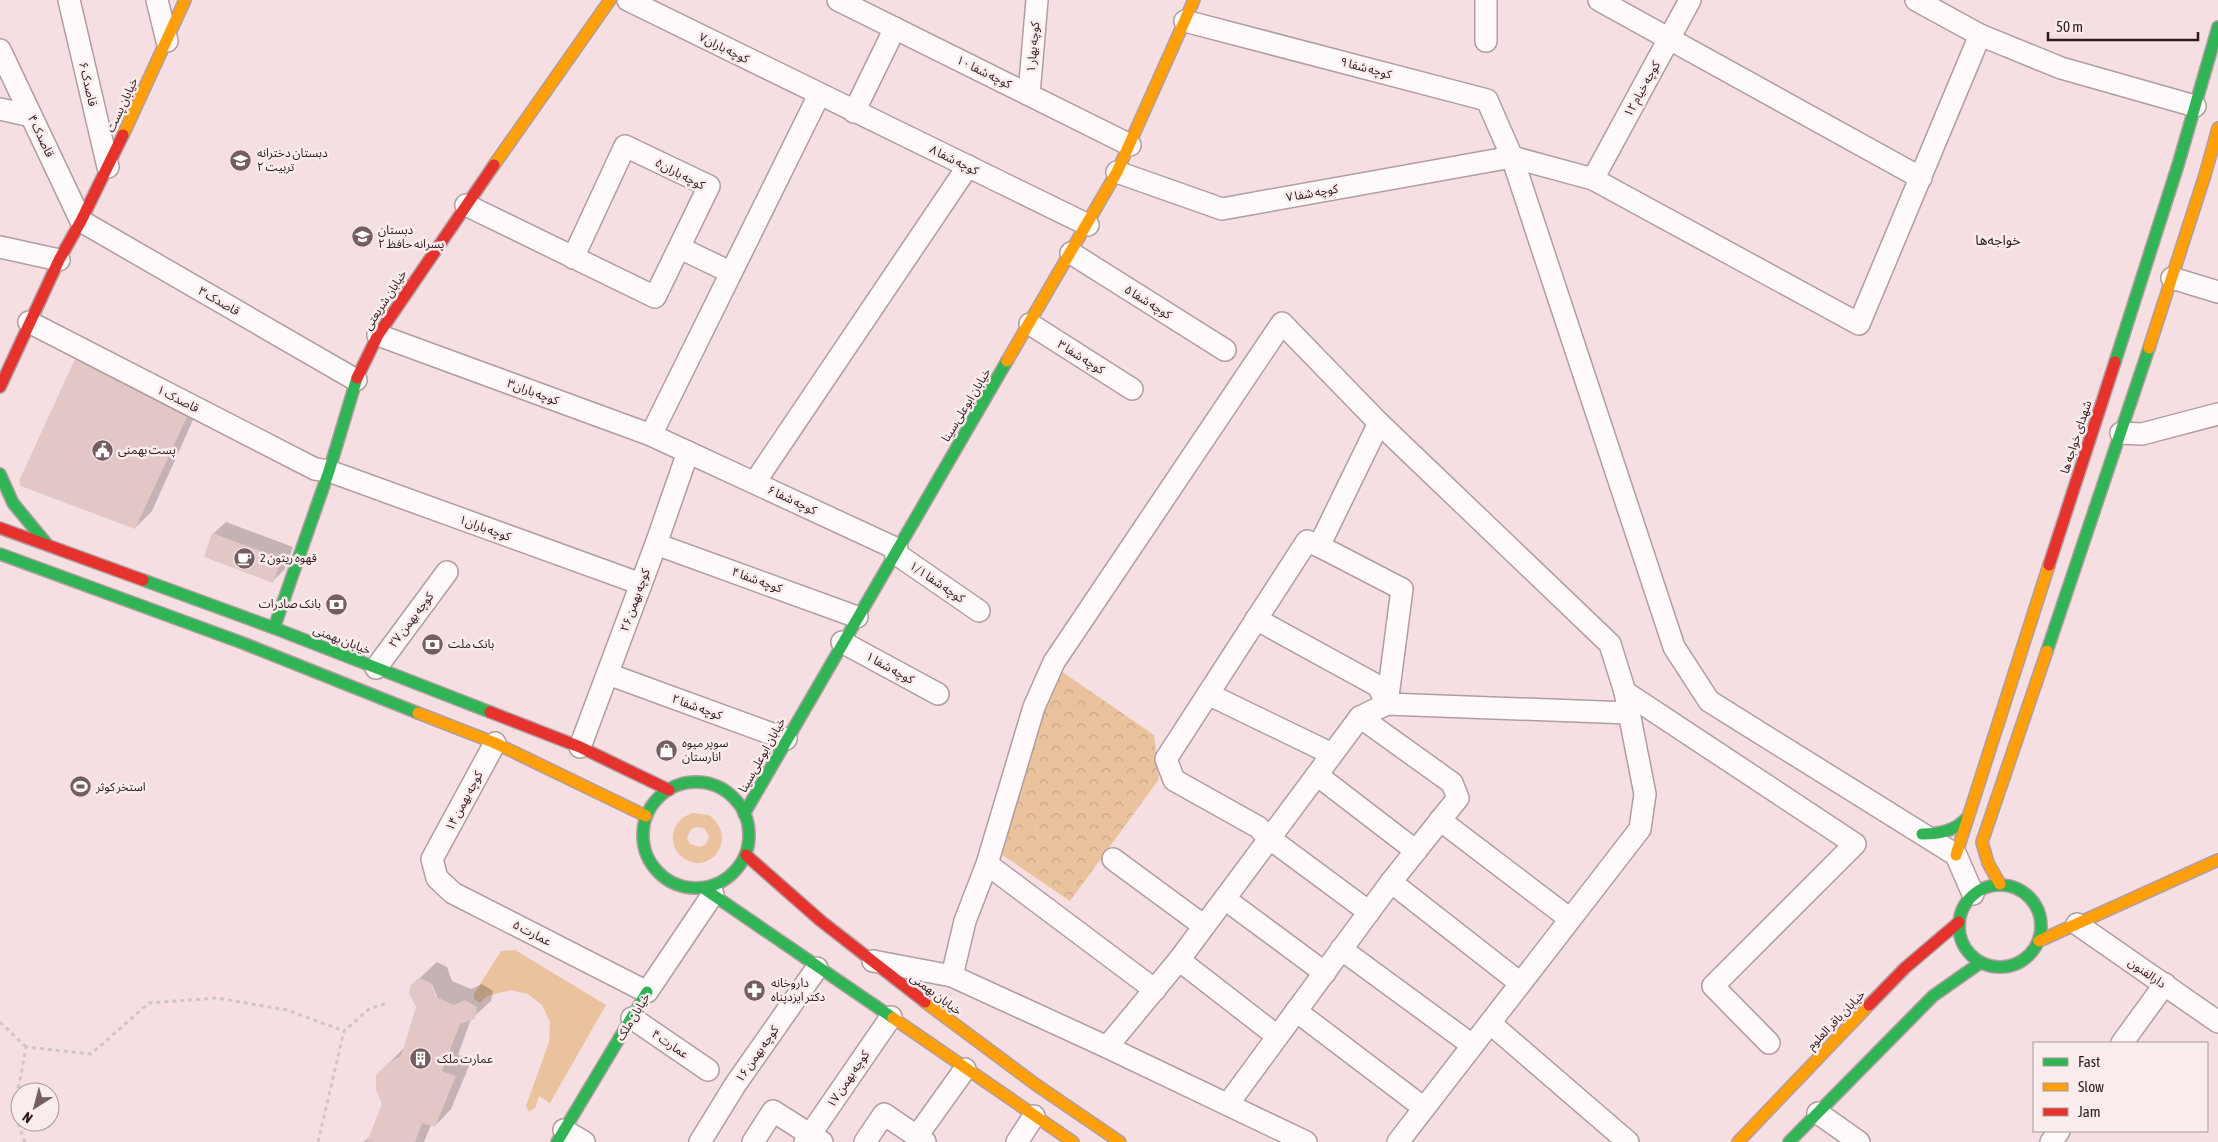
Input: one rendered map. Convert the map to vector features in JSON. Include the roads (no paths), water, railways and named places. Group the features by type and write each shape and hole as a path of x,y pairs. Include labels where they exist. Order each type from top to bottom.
{"street":[{"name":"قاصدک ۶","path":"69,0 108,167"},
{"path":"157,0 167,41"},
{"name":"خیابان پست","path":"59,260 81,222 108,167 186,0"},
{"name":"خیابان شریعتی","path":"274,628 329,471 356,380 378,335 466,205 610,0"},
{"name":"کوچه باران۷","path":"628,0 820,96"},
{"name":"کوچه شفا ۱۰","path":"838,0 1130,145"},
{"name":"کوچه بهار ۱","path":"1029,94 1038,0"},
{"name":"خیابان ابوعلی‌سینا","path":"744,814 842,642 1088,225 1130,145 1194,0"},
{"path":"1486,0 1486,41"},
{"path":"1599,0 1921,178"},
{"name":"کوچه خیام ۱۲","path":"1594,178 1690,0"},
{"path":"1916,0 1980,35 2061,68 2195,106"},
{"name":"کوچه شفا ۹","path":"1185,21 1487,100 1512,157"},
{"name":"شهدای خواجه ها","path":"1956,855 2172,184 2218,27"},
{"path":"854,112 895,28"},
{"path":"1512,157 1594,178 1859,324 1980,35"},
{"name":"قاصدک ۴","path":"0,50 81,222"},
{"path":"650,436 730,272 820,96"},
{"name":"کوچه شفا ۸","path":"820,96 1088,225"},
{"path":"0,109 31,116"},
{"path":"2000,884 1988,863 1982,842 2121,433 2172,278 2218,128"},
{"name":"کوچه باران۵","path":"466,205 572,258 655,297 709,186 624,146 572,258"},
{"path":"1512,157 1674,647 1709,701 1956,855 1973,894"},
{"name":"کوچه شفا ۷","path":"1117,172 1222,209 1512,157"},
{"path":"755,482 968,166"},
{"name":"قاصدک ۳","path":"81,222 356,380"},
{"path":"0,247 59,260 0,387"},
{"path":"680,248 730,272"},
{"name":"کوچه شفا ۵","path":"1071,253 1224,350"},
{"path":"2172,278 2218,292"},
{"name":"قاصدک ۱","path":"29,322 315,469 329,471"},
{"path":"952,976 965,921 987,864 1034,706 1054,662 1282,323 1379,423 1610,644 1625,692 1645,794 1640,829 1398,1142"},
{"name":"کوچه شفا ۳","path":"1030,324 1132,389"},
{"name":"کوچه باران۳","path":"378,335 650,436 688,452"},
{"path":"2121,433 2142,434 2218,414"},
{"path":"1320,546 1379,423"},
{"name":"کوچه شفا ۶","path":"688,452 755,482 896,551"},
{"name":"کوچه بهمن ۲۶","path":"580,747 656,544 688,452"},
{"name":"کوچه باران۱","path":"329,471 641,584"},
{"path":"0,474 5,493 25,520 49,546"},
{"name":"خیابان بهمنی","path":"0,528 274,628 580,747 669,790"},
{"path":"1369,912 1269,838 1258,827 1174,780 1166,759 1307,541 1402,589 1387,704"},
{"name":"کوچه شفا ۴","path":"656,544 857,617"},
{"name":"کوچه شفا ۱/۱","path":"896,551 979,611"},
{"path":"0,554 240,642 495,742 646,816"},
{"name":"کوچه بهمن ۲۷","path":"376,668 447,572"},
{"path":"1256,619 1378,686 1387,704"},
{"name":"کوچه شفا ۱","path":"842,642 938,694"},
{"name":"کوچه شفا ۲","path":"608,674 786,739"},
{"path":"1625,692 1854,844 1713,986 1769,1043"},
{"path":"1208,694 1332,754"},
{"path":"1107,1047 1155,990 1225,900 1360,717 1387,704 1629,713"},
{"path":"1228,1104 1391,882 1458,798 1452,783 1360,717"},
{"name":"کوچه بهمن ۱۴","path":"432,858 495,742"},
{"path":"1317,775 1416,851"},
{"path":"708,891 732,874 746,855 748,830 744,814 725,791 712,785 697,782 682,784 659,796 646,816 643,831 644,847 650,862 659,874 672,883 708,891 817,968 1073,1142"},
{"path":"1922,834 1947,833 1959,828 1968,817"},
{"path":"1440,820 1570,919"},
{"name":"خیابان بهمنی","path":"746,855 790,896 868,960 1054,1100 1120,1142"},
{"name":"عمارت ۵","path":"432,858 437,878 453,893 648,992"},
{"path":"1113,859 1204,926"},
{"path":"2039,941 2218,860"},
{"path":"987,864 1155,990"},
{"path":"1391,882 1520,983"},
{"path":"2000,884 2019,889 2034,902 2040,915 2042,928 2039,941 2026,958 2008,967 1994,967 1980,963 1969,954 1961,942 1959,922 1965,902 1973,894 1986,886 2000,884"},
{"name":"خیابان ملک","path":"561,1136 648,992 683,939 708,891"},
{"path":"1225,900 1325,973"},
{"name":"خیابان باقر العلوم","path":"1738,1142 1905,968 1959,922"},
{"name":"دارالفنون","path":"2077,924 2218,1022"},
{"path":"1342,949 1472,1045"},
{"path":"868,960 952,976 1107,1047 1306,1142"},
{"path":"1179,960 1277,1036"},
{"path":"1789,1142 1933,996 1980,963"},
{"name":"کوچه بهمن ۱۶","path":"709,1139 735,1085 817,968"},
{"path":"2123,1042 2165,984"},
{"path":"1296,1012 1424,1108"},
{"name":"کوچه بهمن ۱۷","path":"813,1139 891,1017"},
{"name":"عمارت ۴","path":"632,1018 708,1070"},
{"path":"1490,1022 1628,1142"},
{"path":"864,1142 884,1114 921,1139 965,1069"},
{"path":"753,1142 773,1110 813,1139"},
{"path":"1818,1113 1859,1142"},
{"path":"1017,1142 1034,1116"},
{"path":"561,1136 584,1142"}],"place":[{"name":"دبستان دخترانه تربیت ۲","path":"241,160"},
{"name":"دبستان پسرانه حافظ ۲","path":"362,237"},
{"name":"پست بهمنی","path":"102,450"},
{"name":"قهوه ریتون 2","path":"244,558"},
{"name":"بانک صادرات","path":"337,604"},
{"name":"بانک ملت","path":"432,644"},
{"name":"سوپر میوه انارستان","path":"666,750"},
{"name":"استخر کوثر","path":"80,787"},
{"name":"داروخانه دکتر ایزدپناه","path":"755,990"},
{"name":"عمارت ملک","path":"421,1059"}],"district":[{"name":"خواجه‌ها","path":"1998,240"}]}
